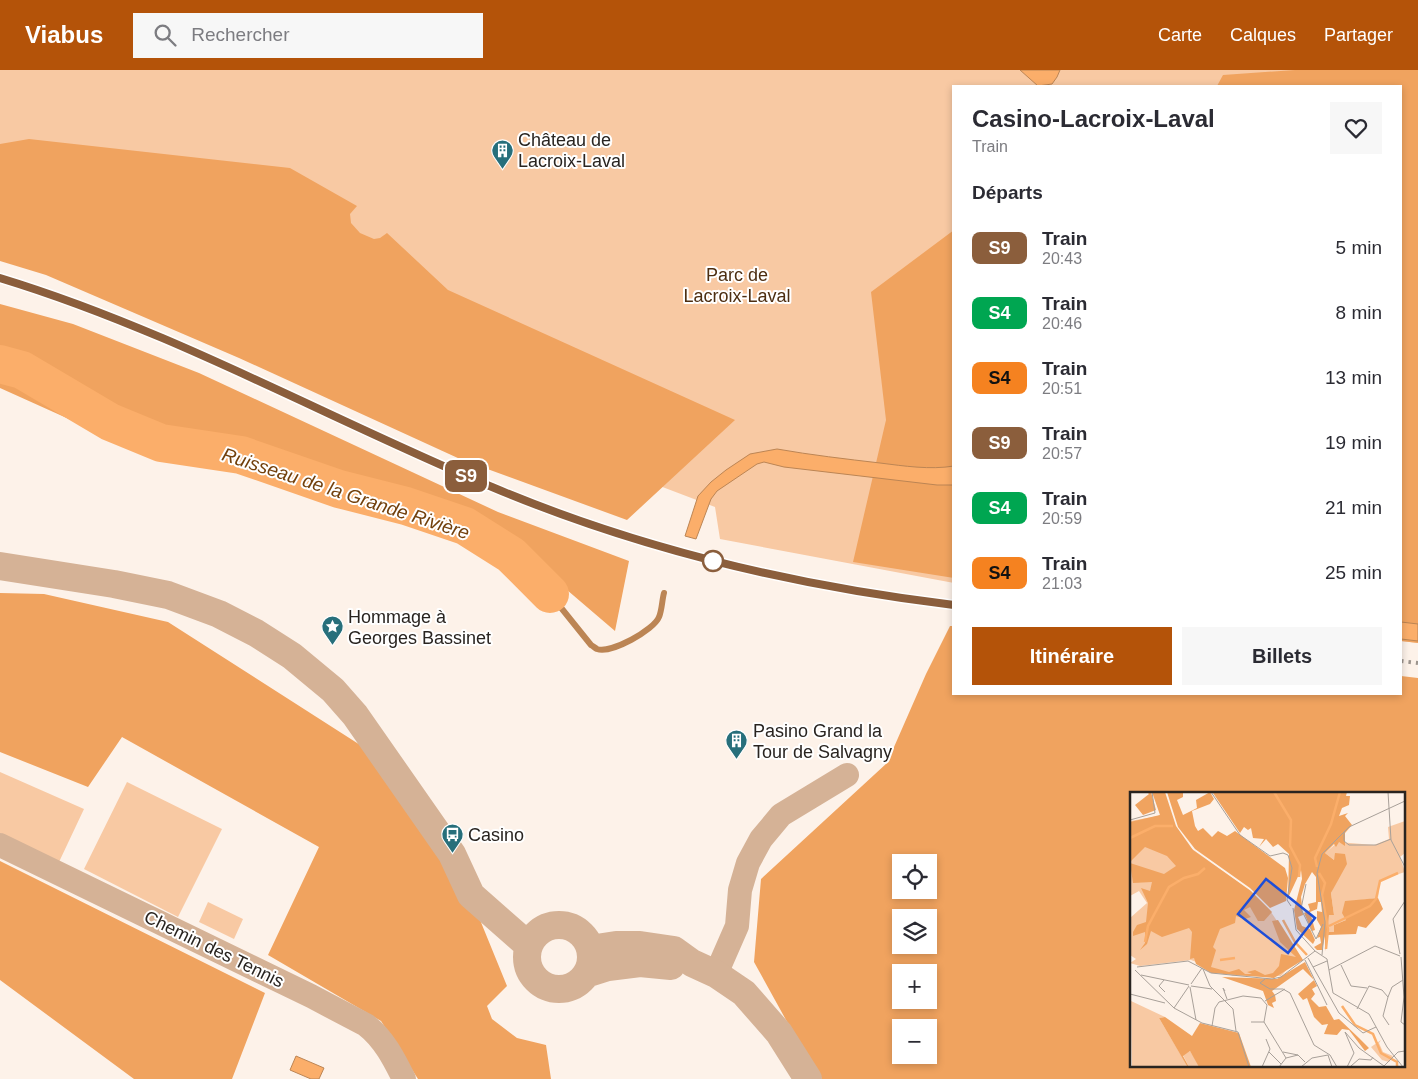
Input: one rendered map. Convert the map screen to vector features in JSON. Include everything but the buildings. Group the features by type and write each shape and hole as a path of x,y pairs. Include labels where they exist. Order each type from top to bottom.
{"street":[{"path":"0,566 114,584 168,595 219,614 256,633 292,656 333,690 355,715 452,854 471,895 535,938"},
{"path":"704,969 737,926 740,890 748,863 761,839 781,816 847,774"},
{"name":"Chemin des Tennis","path":"0,845 366,1025 387,1048 404,1079"},
{"path":"554,925 571,927 580,932 586,940 588,962 580,982 572,987 553,989 544,986 537,980 527,964 535,938 554,925"},
{"path":"588,962 608,967 640,964 704,969 744,993 779,1033 808,1079"}],"green space":[{"name":"Parc de Lacroix-Laval","path":"0,70 1418,70 1418,643 1402,641 1402,85 952,85 952,583 720,539 715,507 539,440 0,243"},
{"path":"0,772 84,809 59,862 0,833"},
{"path":"127,782 222,829 178,917 84,869"},
{"path":"208,902 243,919 234,939 199,922"}],"shaded area":[{"path":"1020,70 1060,70 1052,84 1037,85"},
{"path":"1295,70 1418,70 1418,643 1402,641 1402,85 1218,85 1223,75"},
{"path":"29,139 290,168 357,206 350,214 351,223 360,233 374,239 380,238 387,233 448,290 735,420 627,520 460,459 239,358 46,275 0,261 0,144"},
{"path":"952,231 952,578 853,562 886,420 871,292"},
{"path":"0,304 73,324 199,373 498,512 629,561 615,631 490,524 229,443 100,433 0,388"},
{"path":"777,449 926,468 952,466 952,485 937,485 784,467 764,462 757,464 717,491 711,499 696,539 685,536 698,496 711,482 750,454"},
{"path":"0,593 44,594 168,622 368,750 478,915 507,986 487,1006 492,1019 517,1038 546,1045 551,1079 418,1079 381,1021 268,955 319,847 122,737 88,787 0,752"},
{"path":"1402,622 1418,624 1418,641 1402,639"},
{"path":"950,626 952,626 952,695 1402,695 1402,676 1418,678 1418,1079 822,1079 791,1029 754,962 761,879 887,763 926,674"},
{"path":"0,861 265,993 232,1079 134,1079 0,980"},
{"path":"296,1056 324,1068 319,1079 311,1079 290,1070"}],"waterway":[{"name":"Ruisseau de la Grande Rivière","path":"0,364 22,370 110,422 161,443 241,455 339,489 406,506 465,526 511,555 550,594"},
{"name":"Ruisseau de la Grande Rivière","path":"550,594 591,645 603,650 631,640 649,628 659,617 664,593"}],"railway":[{"path":"0,278 126,323 248,376 492,487 604,529 718,562 777,575 835,587 952,605"},
{"path":"1402,661 1418,663"}],"train":[{"name":"S9","path":"0,278 65,299 172,341 431,460 514,496 570,517 662,547 762,573 899,598 952,605"}],"place":[{"name":"Château de Lacroix-Laval","path":"502,169"},
{"name":"Hommage à Georges Bassinet","path":"332,646"},
{"name":"Pasino Grand la Tour de Salvagny","path":"737,760"},
{"name":"Casino","path":"452,854"}]}
